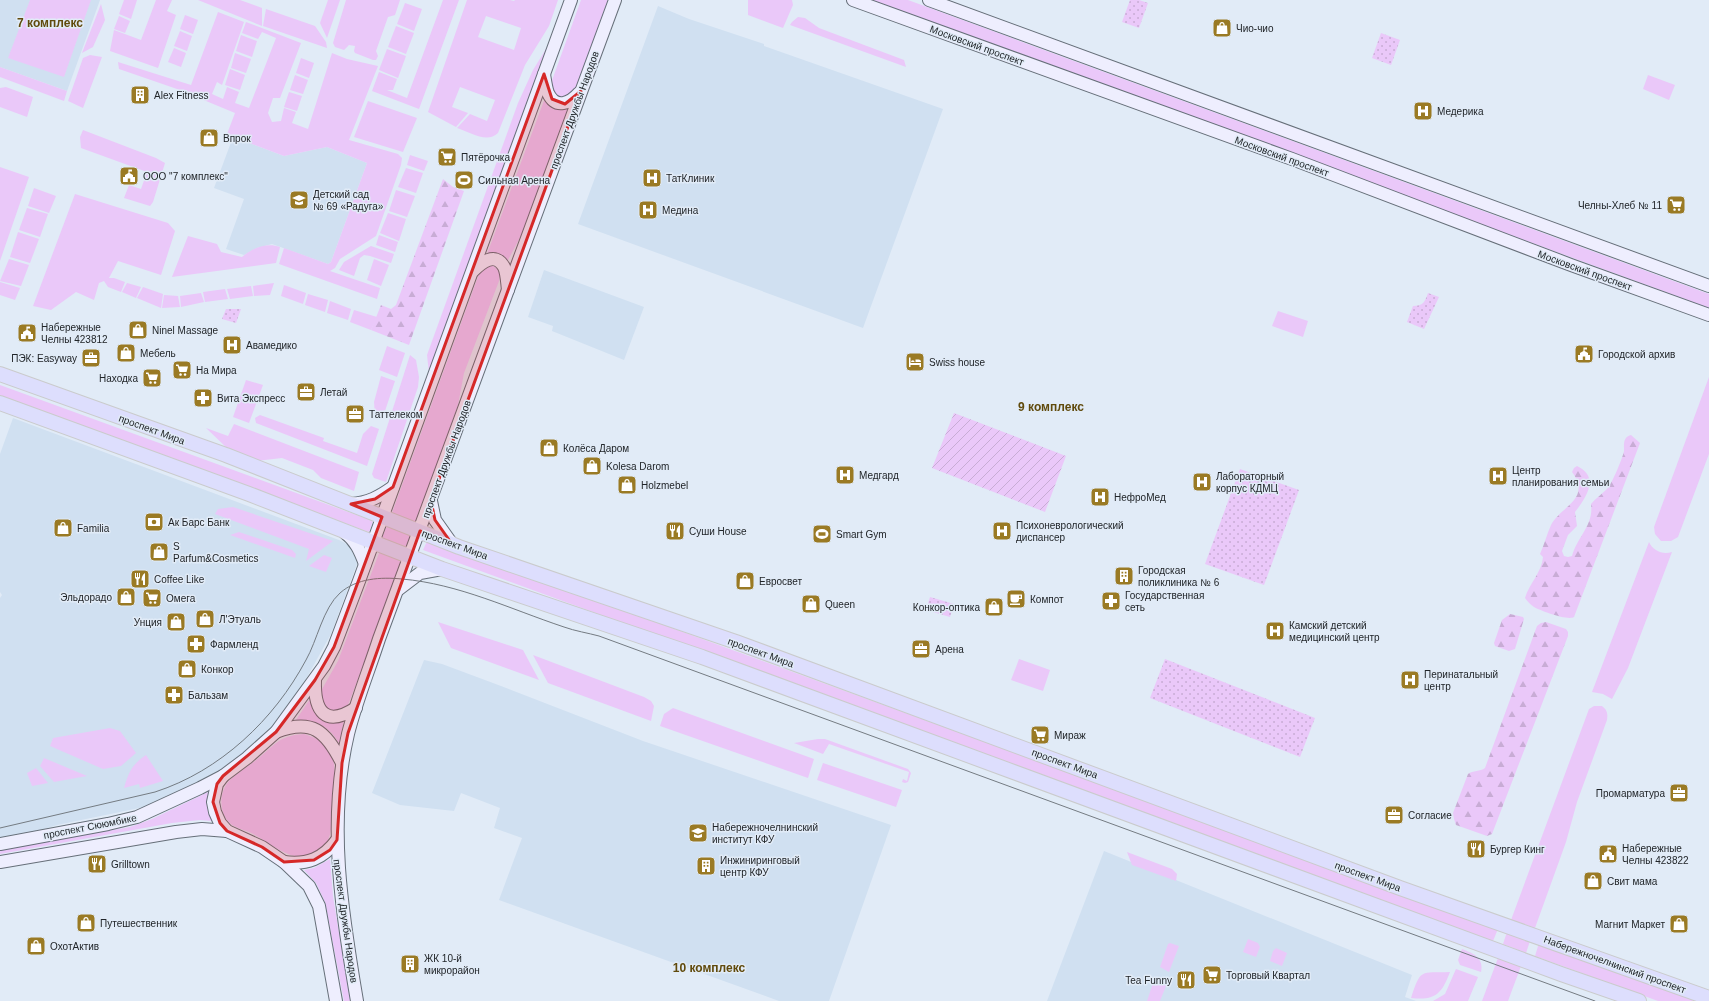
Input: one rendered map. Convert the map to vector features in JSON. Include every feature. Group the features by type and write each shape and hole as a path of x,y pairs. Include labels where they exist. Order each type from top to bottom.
{"main road":[{"path":"276,732 315,680 334,647 571,0"},
{"name":"проспект Дружбы Народов","path":"357,1001 341,896 337,840 342,763 348,733 410,557 615,0"},
{"name":"Московский проспект","path":"853,0 1292,159 1571,265 1709,315"},
{"path":"929,0 1709,286"},
{"path":"544,74 548,93 552,99 558,103 565,104 572,101 581,91"},
{"path":"471,273 484,260 492,259 499,262 505,268 508,291"},
{"name":"проспект Мира","path":"0,374 226,456 452,544 736,642 1400,888 1521,931"},
{"path":"0,403 249,494 442,569 702,657 1639,1001"},
{"path":"351,504 364,503 375,499 393,487"},
{"path":"431,501 436,520 452,544"},
{"path":"341,530 358,546 365,564"},
{"path":"398,590 420,573 442,569"},
{"path":"315,680 316,702 322,711 328,715 336,716 344,715 356,708"},
{"path":"276,732 298,726 318,730 334,748 342,763"},
{"name":"проспект Сююмбике","path":"0,844 116,823 137,817 170,803 223,776 247,758 276,732"},
{"path":"223,776 214,792 213,802 215,812 220,823 227,831 249,839 284,862 309,886 320,906 336,1001"},
{"name":"проспект Сююмбике","path":"0,862 176,832 202,829 227,831"},
{"path":"284,862 304,863 314,860 330,850 337,840"},
{"name":"Набережночелнинский проспект","path":"1521,931 1709,998"}],"highlighted area":[{"path":"544,74 552,99 565,104 581,91 431,501 435,520 452,544 420,531 348,733 342,763 337,840 330,850 314,860 284,862 262,847 227,831 220,823 213,802 217,784 223,776 276,732 315,680 334,647 382,517 351,504 375,499 393,487"}],"shaded area":[{"path":"0,0 100,0 67,91 0,67"},
{"path":"658,6 689,19 764,44 764,46 943,109 863,328 578,224"},
{"name":"Детский сад № 69 «Радуга»","path":"233,137 284,156 327,147 367,163 331,262 328,264 272,244 257,248 244,255 226,249 244,199 214,188"},
{"path":"544,270 644,307 624,360 552,331 553,326 528,317"},
{"path":"13,418 339,540 349,545 356,556 357,564 331,634 301,688 275,723 257,742 234,761 205,780 154,805 57,825 32,833 0,838 0,598 2,595 0,592 0,454"},
{"name":"Набережночелнинский институт КФУ","path":"424,660 442,664 643,741 891,825 829,1001 779,1001 499,900 522,838 494,828 500,808 461,793 454,811 400,805 372,793"},
{"path":"1104,851 1412,975 1405,997 1416,1001 1047,1001"}],"green space":[{"path":"30,0 91,0 64,77 8,58"},
{"path":"124,0 137,0 131,19 119,14"},
{"path":"156,0 172,0 167,11 176,15 158,68 110,51 114,30 141,40"},
{"path":"198,0 240,0 262,8 262,26"},
{"path":"328,0 340,0 327,38 320,23"},
{"path":"346,0 400,0 395,15 388,17 376,51 378,56 376,60 355,53 355,46 349,45 344,50 335,47 333,43"},
{"path":"443,0 459,0 419,109 372,91 379,72 397,79 393,90 387,90 407,98"},
{"path":"467,0 558,0 549,26 525,65 498,133 494,136 484,137 457,128 470,114 487,121 495,100 460,87 452,107 468,113 456,127 428,112","holes":["486,16 521,28 514,50 478,37"]},
{"path":"581,0 608,0 575,93 573,96 557,99 550,86"},
{"path":"748,0 792,0 793,5 783,28 748,15"},
{"path":"871,0 908,0 1709,294 1709,308"},
{"path":"1130,0 1139,0 1148,3 1139,28 1122,22"},
{"path":"405,3 422,9 414,31 397,24"},
{"path":"101,4 105,20 93,47 82,53"},
{"path":"266,9 315,26 326,42 327,48 263,26"},
{"path":"218,12 244,22 222,85 217,82 212,94 223,99 227,87 239,92 235,103 249,108 276,38 262,32 258,39 242,33 246,22 301,43 280,98 273,98 268,113 272,122 281,121 284,108 296,112 292,123 308,129 332,53 347,59 378,66 349,140 398,154 402,158 401,165 376,236 340,259 335,268 330,271 380,288 377,299 279,264 284,248 328,264 331,262 367,163 327,147 284,156 233,137 227,134 235,113 177,89 119,69 118,62 191,85"},
{"path":"185,15 198,20 193,34 180,29"},
{"path":"119,16 130,21 125,33 114,29"},
{"path":"798,17 805,18 819,28 904,60 906,67 790,25"},
{"path":"396,26 414,33 406,54 388,47"},
{"path":"180,31 192,36 187,51 174,46"},
{"path":"1381,33 1400,40 1391,65 1372,58"},
{"path":"241,35 257,41 252,57 236,51"},
{"path":"174,48 186,53 181,67 168,62"},
{"path":"387,49 406,56 398,78 379,70"},
{"path":"546,49 547,57 429,373 427,355 518,103 533,70"},
{"path":"235,53 251,59 246,73 231,68"},
{"path":"90,55 102,57 83,108 68,101 83,58"},
{"path":"301,58 314,63 309,78 296,73"},
{"path":"0,67 67,91 64,101 0,77"},
{"path":"230,69 245,75 240,90 225,85"},
{"path":"295,75 308,80 303,94 290,90"},
{"path":"1648,75 1675,85 1669,100 1643,89"},
{"path":"6,87 33,97 27,117 0,107 0,88"},
{"path":"289,92 302,96 297,111 284,107"},
{"path":"545,98 570,106 524,230 507,262 495,254 487,254"},
{"path":"368,101 417,118 403,152 354,137"},
{"path":"83,130 156,158 165,163 153,202 150,206 124,198 129,185 141,189 147,172 81,148 80,137"},
{"path":"410,155 428,161 424,171 407,165"},
{"path":"0,167 29,177 0,261"},
{"path":"406,168 423,173 416,193 398,187"},
{"path":"443,179 453,187 464,191 409,345 371,330 381,305 391,309 396,305"},
{"path":"34,188 56,196 49,213 28,206"},
{"path":"396,190 415,196 407,217 389,211"},
{"path":"75,194 168,223 175,231 161,275 118,261 109,278 114,278 125,282 121,292 108,287 104,281 99,283 94,300 76,292 51,310 33,306"},
{"path":"27,208 48,214 40,237 19,230"},
{"path":"388,213 406,219 399,241 380,233"},
{"path":"18,232 39,239 30,263 10,257"},
{"path":"379,235 398,242 395,252 376,245"},
{"path":"188,236 217,244 221,252 242,257 250,251 260,247 270,245 280,247 276,263 172,277"},
{"path":"371,246 394,254 391,263 364,255 360,258 354,276 339,270 344,262"},
{"path":"9,259 29,265 21,286 0,281"},
{"path":"374,259 389,265 381,286 367,280"},
{"path":"489,265 499,270 499,281 464,373 458,405 416,523 392,513 479,274"},
{"path":"0,282 20,288 15,300 0,295"},
{"path":"127,283 141,287 136,298 122,292"},
{"path":"274,283 270,295 254,296 253,286"},
{"path":"284,285 306,293 303,304 281,296"},
{"path":"251,286 253,296 230,299 227,289"},
{"path":"143,287 163,294 161,308 137,298"},
{"path":"225,289 228,299 205,302 203,292"},
{"path":"201,293 204,302 181,307 180,296"},
{"path":"1428,293 1439,297 1424,329 1407,322 1413,306 1423,303"},
{"path":"308,294 328,300 325,312 305,305"},
{"path":"164,295 178,296 180,307 162,308"},
{"path":"330,301 351,309 348,320 327,313"},
{"path":"226,309 241,309 236,323 222,319"},
{"path":"354,310 377,317 371,330 350,322"},
{"path":"1278,311 1308,321 1303,337 1272,326"},
{"path":"387,346 405,353 397,377 379,370"},
{"path":"410,355 416,360 419,377 418,387 386,482 374,478 372,474"},
{"path":"381,376 395,381 383,417 375,415 374,402"},
{"path":"1709,377 1709,454 1678,537 1671,541 1661,541 1655,534 1654,527"},
{"path":"246,380 263,385 249,423 233,417"},
{"path":"0,385 373,521 369,532 0,396"},
{"path":"954,413 1066,456 1045,512 932,468"},
{"path":"260,415 324,438 323,441 357,453 363,434 371,426 379,429 367,466 256,423 255,418"},
{"path":"234,424 359,472 354,491 321,478 313,470 282,458 256,461 228,449 206,428 228,436"},
{"path":"1631,435 1640,443 1574,617 1561,617 1534,607 1525,598 1540,568 1543,557 1540,554 1551,525 1577,496 1579,489 1572,472 1574,468 1577,466 1584,471 1590,482 1583,501 1575,512 1577,526 1568,535 1562,551 1564,556 1568,557 1572,556 1574,549 1588,525 1591,504 1607,489 1612,482 1624,451 1625,439"},
{"path":"1240,469 1299,490 1264,585 1205,564"},
{"path":"233,507 333,541 306,561 309,549 215,514 218,509"},
{"path":"387,526 411,535 407,547 382,538"},
{"path":"239,532 292,550 296,554 295,558 230,535"},
{"path":"428,539 1498,929 1493,941 423,550"},
{"path":"1649,542 1653,548 1659,552 1672,552 1628,668 1612,699 1603,694 1592,692"},
{"path":"381,548 405,556 348,705 340,711 330,710 322,703 321,691 338,661"},
{"path":"324,555 332,558 326,572 309,566"},
{"path":"930,597 954,604 950,617 926,610"},
{"path":"1510,614 1523,617 1524,619 1515,649 1509,651 1495,646 1494,643 1502,620"},
{"path":"438,622 523,650 539,680 451,648"},
{"path":"1546,622 1566,629 1568,636 1492,834 1487,836 1456,825 1453,813 1468,774 1485,768 1537,626"},
{"path":"533,655 644,697 651,701 654,706 651,721 548,683"},
{"path":"1019,659 1050,670 1043,691 1011,680"},
{"path":"1165,659 1315,718 1300,757 1150,698"},
{"path":"310,699 313,708 344,720 339,743 331,732 321,725 310,721 296,720"},
{"path":"1594,706 1602,706 1605,709 1607,712 1607,720 1577,802 1566,842 1535,928 1511,920 1589,709"},
{"path":"673,708 814,759 808,778 660,726 664,714"},
{"path":"110,728 120,731 136,753 121,766 103,769 50,746 53,738"},
{"path":"304,734 317,739 326,746 331,753 335,772 329,838 327,842 317,851 308,855 295,856 283,852 249,832 232,825 224,815 221,802 224,790 231,779 281,739"},
{"path":"825,739 908,769 911,773 908,782 902,782 903,779 907,781 909,772 829,744 823,754 794,743"},
{"path":"146,755 163,781 140,788 139,784 124,788 132,769 137,762"},
{"path":"44,758 87,776 54,782 40,766"},
{"path":"823,763 902,790 896,807 817,780"},
{"path":"36,768 48,783 32,786 27,773"},
{"path":"208,792 207,807 212,821 200,820 172,823 0,854 0,850 130,827 152,819"},
{"path":"1127,852 1172,869 1177,874 1176,881 1132,865"},
{"path":"330,859 333,896 350,1001 344,1001 325,902 316,883 304,870 314,868"},
{"path":"1507,932 1530,941 1526,953 1503,944"},
{"path":"1248,939 1258,943 1260,947 1256,957 1243,952"},
{"path":"1170,943 1179,946 1169,972 1160,967 1168,944"},
{"path":"1539,943 1697,1001 1658,1001 1535,956"},
{"path":"1276,948 1287,953 1282,966 1270,961 1273,951"},
{"path":"1462,949 1474,954 1477,957 1481,963 1481,972 1460,965 1458,960"},
{"path":"1498,958 1521,966 1508,1001 1482,1001"},
{"path":"1456,969 1478,977 1468,1001 1433,1001 1445,994"},
{"path":"1433,972 1450,972 1444,985 1437,994 1427,998 1411,998 1417,981 1423,974"},
{"path":"1155,977 1168,981 1160,1001 1147,1001"}],"tram line":[{"path":"0,828 155,792 179,783 202,771 243,741 278,703 306,660 329,607 340,593 362,581 386,578 402,579 444,586 484,598 568,628 599,636 1595,1001"}],"place":[{"name":"Чио-чио","path":"1222,28"},
{"name":"Alex Fitness","path":"140,95"},
{"name":"Медерика","path":"1423,111"},
{"name":"Впрок","path":"209,138"},
{"name":"Пятёрочка","path":"447,157"},
{"name":"ООО \"7 комплекс\"","path":"129,176"},
{"name":"ТатКлиник","path":"652,178"},
{"name":"Сильная Арена","path":"464,180"},
{"name":"Детский сад № 69 «Радуга»","path":"299,200"},
{"name":"Челны-Хлеб № 11","path":"1676,205"},
{"name":"Медина","path":"648,210"},
{"name":"Ninel Massage","path":"138,330"},
{"name":"Набережные Челны 423812","path":"27,333"},
{"name":"Авамедико","path":"232,345"},
{"name":"Мебель","path":"126,353"},
{"name":"Городской архив","path":"1584,354"},
{"name":"ПЭК: Easyway","path":"91,358"},
{"name":"Swiss house","path":"915,362"},
{"name":"На Мира","path":"182,370"},
{"name":"Находка","path":"152,378"},
{"name":"Летай","path":"306,392"},
{"name":"Вита Экспресс","path":"203,398"},
{"name":"Таттелеком","path":"355,414"},
{"name":"Колёса Даром","path":"549,448"},
{"name":"Kolesa Darom","path":"592,466"},
{"name":"Медгард","path":"845,475"},
{"name":"Центр планирования семьи","path":"1498,476"},
{"name":"Лабораторный корпус КДМЦ","path":"1202,482"},
{"name":"Holzmebel","path":"627,485"},
{"name":"НефроМед","path":"1100,497"},
{"name":"Ак Барс Банк","path":"154,522"},
{"name":"Familia","path":"63,528"},
{"name":"Суши House","path":"675,531"},
{"name":"Психоневрологический диспансер","path":"1002,531"},
{"name":"Smart Gym","path":"822,534"},
{"name":"S Parfum&Cosmetics","path":"159,552"},
{"name":"Городская поликлиника № 6","path":"1124,576"},
{"name":"Coffee Like","path":"140,579"},
{"name":"Евросвет","path":"745,581"},
{"name":"Эльдорадо","path":"126,597"},
{"name":"Омега","path":"152,598"},
{"name":"Компот","path":"1016,599"},
{"name":"Государственная сеть","path":"1111,601"},
{"name":"Queen","path":"811,604"},
{"name":"Конкор-оптика","path":"994,607"},
{"name":"Л'Этуаль","path":"205,619"},
{"name":"Унция","path":"176,622"},
{"name":"Камский детский медицинский центр","path":"1275,631"},
{"name":"Фармленд","path":"196,644"},
{"name":"Арена","path":"921,649"},
{"name":"Конкор","path":"187,669"},
{"name":"Перинатальный центр","path":"1410,680"},
{"name":"Бальзам","path":"174,695"},
{"name":"Мираж","path":"1040,735"},
{"name":"Промарматура","path":"1679,793"},
{"name":"Согласие","path":"1394,815"},
{"name":"Набережночелнинский институт КФУ","path":"698,833"},
{"name":"Бургер Кинг","path":"1476,849"},
{"name":"Набережные Челны 423822","path":"1608,854"},
{"name":"Grilltown","path":"97,864"},
{"name":"Инжиниринговый центр КФУ","path":"706,866"},
{"name":"Свит мама","path":"1593,881"},
{"name":"Путешественник","path":"86,923"},
{"name":"Магнит Маркет","path":"1679,924"},
{"name":"ОхотАктив","path":"36,946"},
{"name":"ЖК 10-й микрорайон","path":"410,964"},
{"name":"Торговый Квартал","path":"1212,975"},
{"name":"Tea Funny","path":"1186,980"}],"district":[{"name":"7 комплекс","path":"50,23"},
{"name":"9 комплекс","path":"1051,407"},
{"name":"10 комплекс","path":"709,968"}]}
